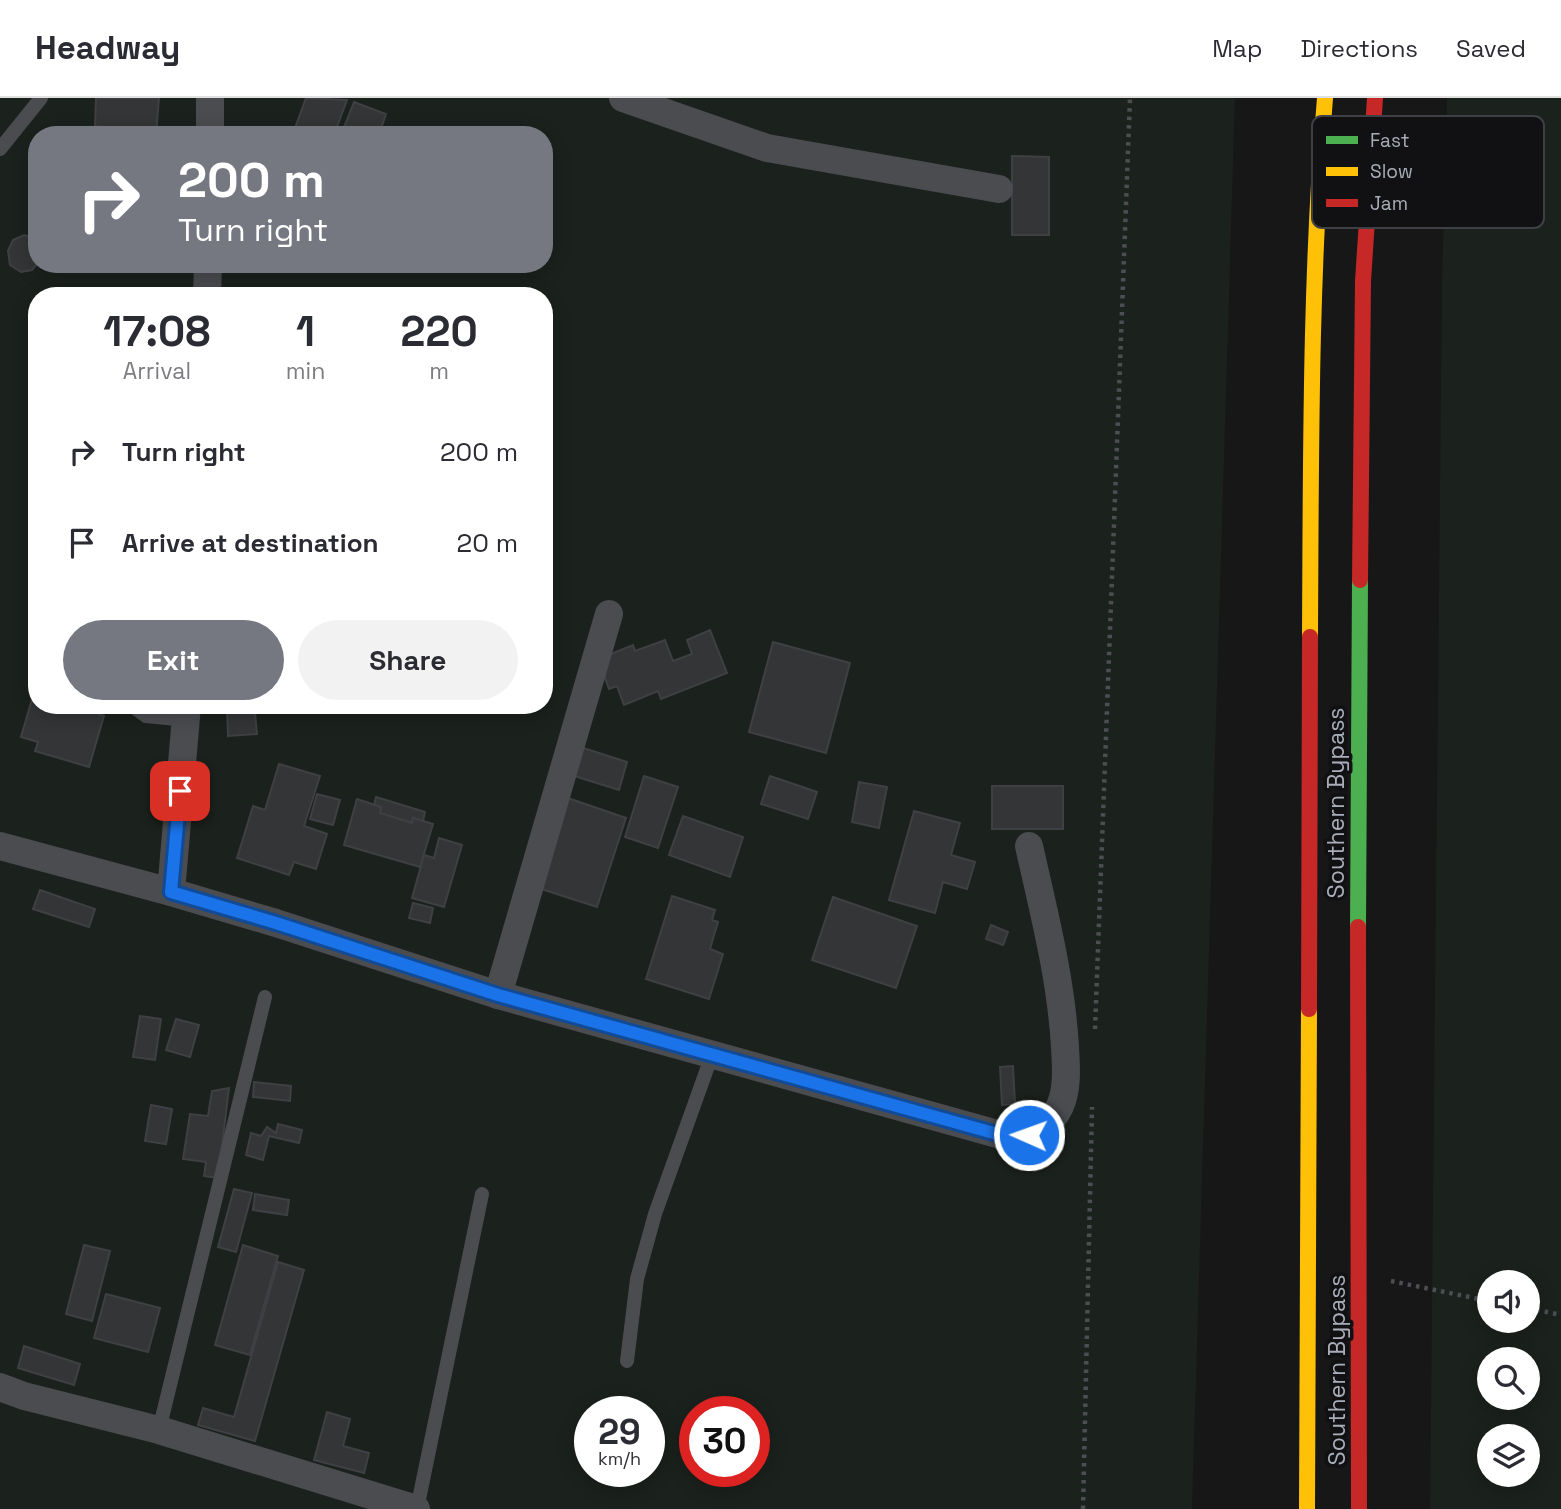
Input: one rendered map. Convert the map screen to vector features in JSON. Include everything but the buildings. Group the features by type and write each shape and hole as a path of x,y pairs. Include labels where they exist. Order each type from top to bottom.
{"highway":[{"name":"Southern Bypass","path":"1323,116 1325,98"},
{"name":"Southern Bypass","path":"1374,116 1375,98"},
{"name":"Southern Bypass","path":"1307,1509 1311,416 1316,228"},
{"name":"Southern Bypass","path":"1359,1509 1359,839 1363,281 1366,228"}],"street":[{"path":"210,98 210,126"},
{"path":"623,98 767,148 999,189"},
{"path":"498,995 609,614"},
{"path":"171,892 187,714"},
{"path":"0,846 276,923 498,995 1008,1137 1029,1135 1046,1126 1061,1105 1067,1074 1059,979 1029,846"},
{"path":"0,1387 24,1396 159,1430 417,1509"}],"lane":[{"path":"0,149 41,98"},
{"path":"143,714 173,714"},
{"path":"159,1430 265,997"},
{"path":"626,1361 637,1279 655,1214 712,1055"},
{"path":"417,1509 482,1194"}],"path":[{"path":"1095,1030 1130,98"},
{"path":"1083,1509 1092,1100"},
{"path":"1360,1275 1477,1299"},
{"path":"1540,1311 1561,1315"}],"shaded area":[{"path":"0,98 1235,98 1192,1509 0,1509"},
{"path":"1447,98 1561,98 1561,1509 1430,1509 1443,228 1544,228 1544,116 1447,116"}],"traffic: fast":[{"path":"1358,927 1360,580"}],"traffic: slow":[{"path":"1324,116 1325,98"},
{"path":"1310,637 1316,228"},
{"path":"1307,1509 1309,1009"}],"traffic: jam":[{"path":"1374,116 1375,98"},
{"path":"1360,580 1363,281 1366,228"},
{"path":"1309,1009 1310,637"},
{"path":"1358,927 1359,1509"}],"route":[{"path":"180,791 171,892 498,995 1008,1137 1029,1135"}]}
